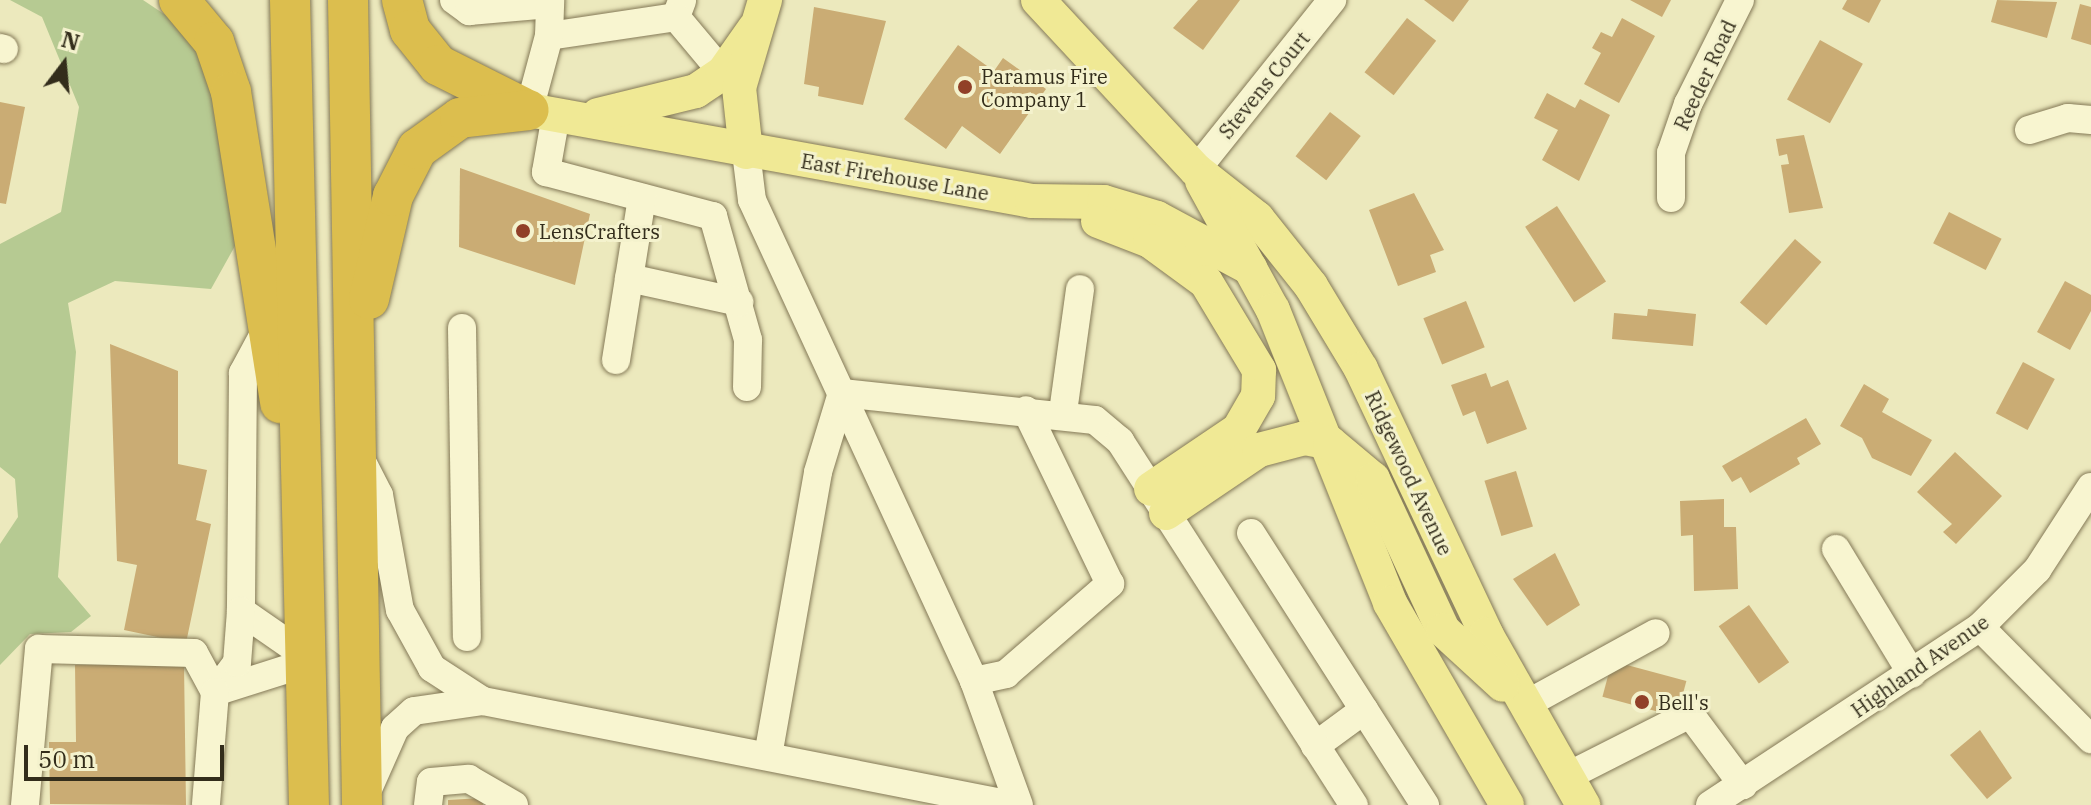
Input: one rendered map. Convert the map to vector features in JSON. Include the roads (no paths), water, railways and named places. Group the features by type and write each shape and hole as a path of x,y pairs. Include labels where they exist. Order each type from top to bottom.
{"highway":[{"path":"179,0 214,42 231,92 265,332 299,492"},
{"path":"290,0 299,492 309,805"},
{"path":"348,0 363,805"},
{"path":"402,0 410,30 438,65 551,114"},
{"path":"355,361 389,210 409,159 460,118 551,114"}],"main road":[{"name":"Ridgewood Avenue","path":"1038,0 1196,170 1257,218 1337,325 1525,705 1574,791"},
{"path":"551,114 665,103 723,73 759,15"},
{"path":"746,152 739,88 759,15"},
{"name":"East Firehouse Lane","path":"551,114 746,152 1032,201 1132,208 1250,268"},
{"name":"Ridgewood Avenue","path":"1196,170 1291,350 1321,440 1390,603 1507,805"},
{"path":"1032,201 1118,227 1179,259 1229,310 1253,354 1260,382 1249,415 1158,501"},
{"path":"1158,501 1259,450 1321,440 1354,458 1373,479 1443,630 1525,705"}],"street":[{"path":"454,0 469,11 550,2 551,114 546,172 713,216 739,302 747,387"},
{"name":"Stevens Court","path":"1196,170 1332,0"},
{"name":"Reeder Road","path":"1671,198 1671,153 1688,104 1740,0"},
{"path":"549,36 679,8 723,73"},
{"path":"2029,130 2068,118 2091,120"},
{"path":"746,152 752,200 974,681 1019,805"},
{"path":"616,360 642,198"},
{"path":"629,278 739,302"},
{"path":"1063,412 1080,289"},
{"path":"462,328 467,637"},
{"path":"206,805 215,692 237,663 241,611 243,373 265,332"},
{"path":"842,393 1063,412 1095,420 1120,441 1354,805"},
{"path":"768,756 818,472 842,393"},
{"path":"974,681 1006,674 1110,584 1026,410"},
{"path":"356,451 379,495 400,610 432,668 483,701"},
{"name":"Highland Avenue","path":"1725,798 1980,627 2037,570 2091,487"},
{"path":"1251,533 1425,805"},
{"path":"1836,549 1912,674"},
{"path":"241,611 306,659"},
{"path":"1980,627 2091,739"},
{"path":"1525,705 1656,633"},
{"path":"25,805 39,649 194,653 215,692"},
{"path":"215,692 306,659"},
{"path":"363,805 377,760 405,719 439,702 483,701 768,756 966,801 1012,805"},
{"path":"1315,746 1364,710"},
{"path":"1574,791 1690,714 1725,798"},
{"path":"428,805 431,782 469,779 514,805"}],"place":[{"name":"Paramus Fire Company 1","path":"965,87"},
{"name":"LensCrafters","path":"523,231"},
{"name":"Bell's","path":"1642,702"}]}
